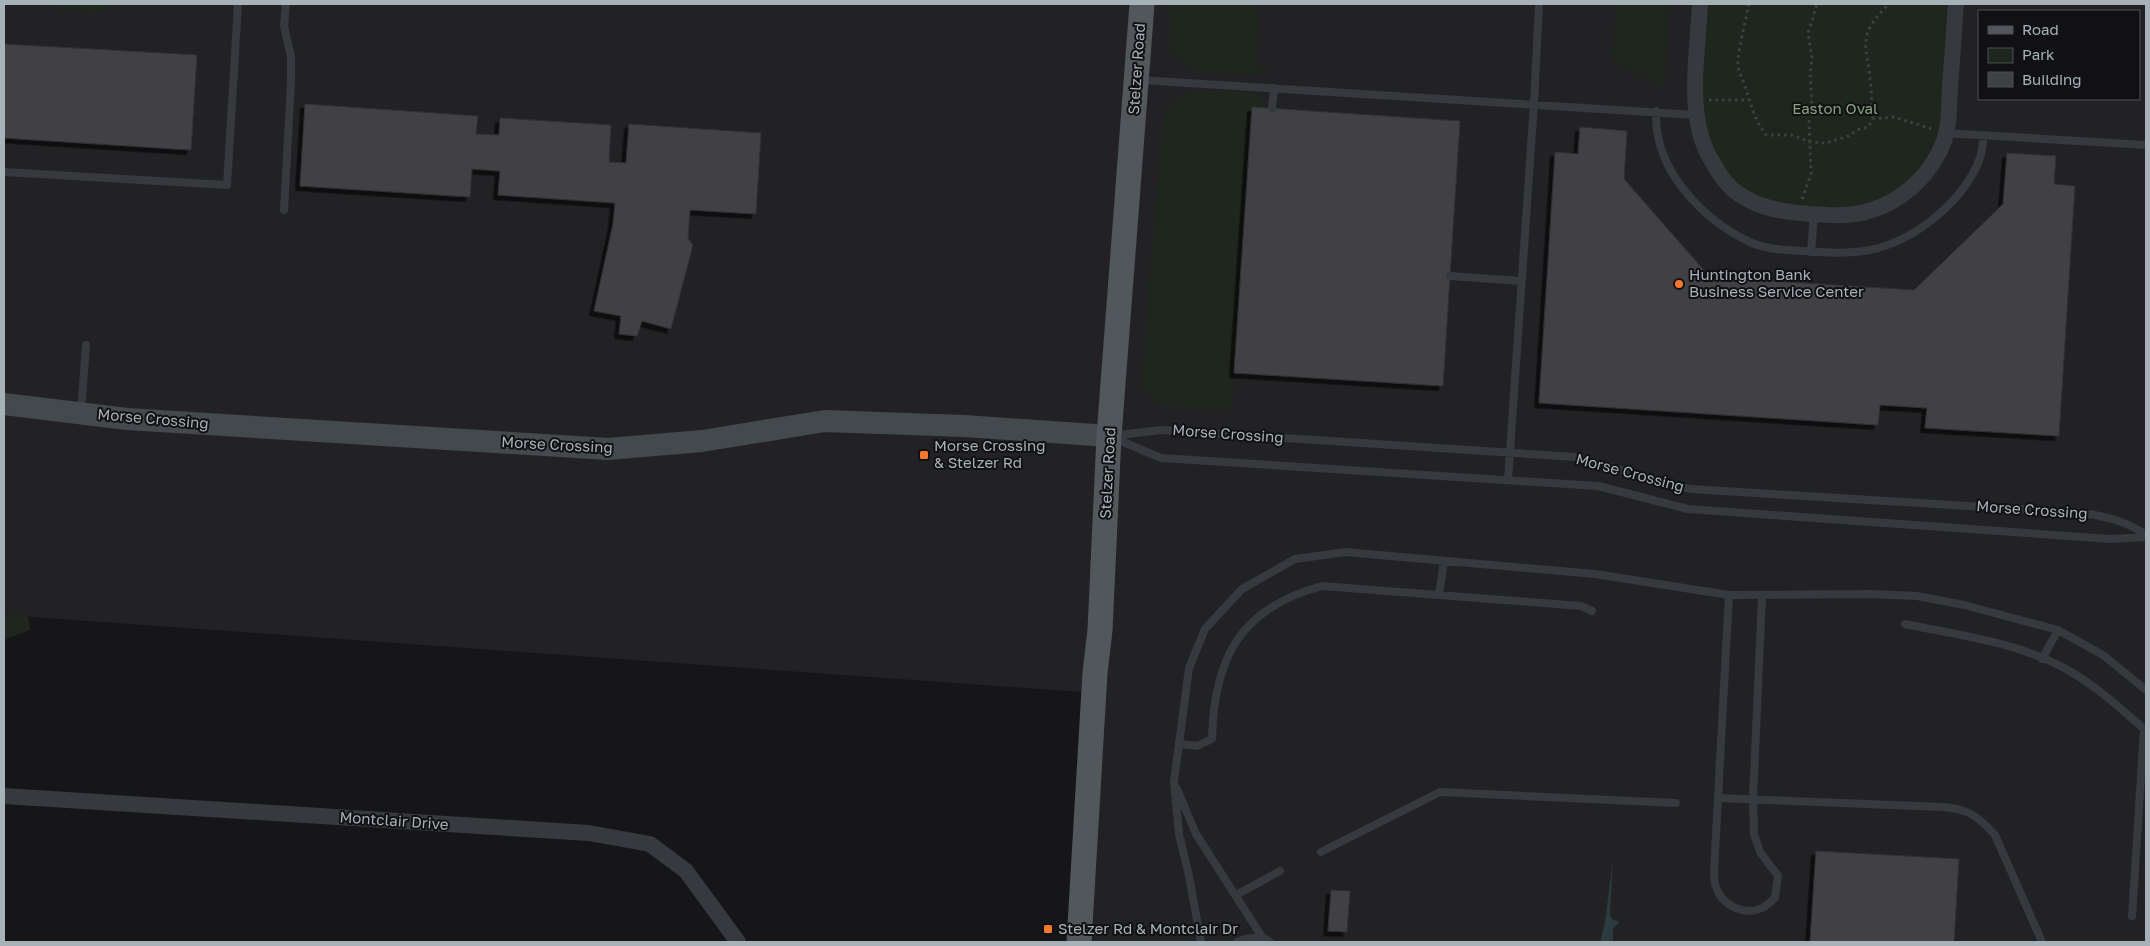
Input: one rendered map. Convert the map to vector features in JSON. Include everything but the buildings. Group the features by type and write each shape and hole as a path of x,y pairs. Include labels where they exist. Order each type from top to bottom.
{"main road":[{"name":"Stelzer Road","path":"1079,942 1100,630 1110,436 1142,4"},
{"name":"Morse Crossing","path":"4,404 127,419 608,449 702,441 825,421 964,426 1110,436"}],"street":[{"path":"1700,4 1696,107 1705,148 1719,172 1735,192 1759,205 1782,212 1814,214 1851,214 1869,211 1892,202 1913,187 1930,168 1942,145 1948,120 1956,4"},
{"name":"Montclair Drive","path":"4,796 589,833 650,844 686,871 738,942"}],"lane":[{"path":"4,172 227,185 238,4"},
{"path":"284,210 291,82 291,57 284,26 286,4"},
{"path":"1508,480 1539,4"},
{"path":"1136,80 1656,111 1696,107"},
{"path":"1272,108 1274,88"},
{"path":"1656,111 1656,127 1661,152 1676,181 1700,210 1726,229 1752,243 1777,249 1811,252 1848,253 1872,250 1905,238 1930,222 1952,202 1965,184 1980,158 1984,136"},
{"path":"1945,133 2146,146"},
{"path":"1811,252 1814,214"},
{"path":"1450,276 1522,281"},
{"path":"81,413 86,345"},
{"name":"Morse Crossing","path":"1110,436 1161,430 1576,457 1690,489 2083,513 2107,517 2126,523 2146,536"},
{"name":"Morse Crossing","path":"1110,436 1161,458 1598,486 1688,508 2111,539 2146,536"},
{"path":"1201,942 1190,876 1179,834 1174,782 1190,668 1205,629 1242,590 1295,559 1345,552 1596,574 1729,595 1829,594 1917,596 1964,605 2058,630 2103,655 2146,690"},
{"path":"1439,594 1444,561"},
{"path":"1179,744 1197,746 1212,739 1223,668 1235,642 1252,620 1275,603 1302,591 1322,586 1439,594 1580,606 1592,611"},
{"path":"1729,595 1714,871 1716,887 1725,901 1736,909 1750,911 1764,908 1775,898 1778,876 1760,852 1754,834 1753,799 1762,596"},
{"path":"1905,624 1992,642 2064,668 2098,689 2144,729 2132,916"},
{"path":"2042,659 2058,630"},
{"path":"1174,782 1196,834 1262,937 1270,942"},
{"path":"1321,852 1440,792 1676,803"},
{"path":"1718,798 1943,807 1967,811 1983,822 1995,835 2042,942"},
{"path":"1236,895 1280,871"},
{"path":"1237,942 1262,937"}],"path":[{"path":"1749,4 1738,61 1739,75 1745,84 1748,100 1758,124 1766,135 1792,135 1810,142 1826,143 1849,136 1857,130 1868,127 1873,119 1865,45 1869,26 1889,4"},
{"path":"1796,213 1812,174 1809,122 1812,105 1810,73 1812,58 1808,33 1817,4"},
{"path":"1696,107 1748,100"},
{"path":"1873,119 1894,117 1945,133"}],"shaded area":[{"path":"4,4 2146,4 2146,942 1079,942 1095,693 4,615"},
{"path":"1613,859 1610,915 1613,920 1619,923 1613,928 1613,942 1600,942 1605,922"}],"green space":[{"path":"34,4 115,4 93,14"},
{"path":"1170,4 1260,4 1255,67 1266,68 1264,73 1258,75 1195,71 1177,60 1171,51 1169,43"},
{"path":"1617,4 1669,4 1664,88 1613,60"},
{"name":"Easton Oval","path":"1700,4 1956,4 1948,120 1930,168 1869,211 1782,212 1735,192 1696,115"},
{"path":"1200,90 1257,93 1262,98 1263,103 1263,108 1252,107 1231,410 1162,406 1154,401 1152,394 1144,394 1142,377 1163,119 1169,107 1177,99 1188,93"},
{"path":"4,615 28,616 30,630 6,639 4,648"}],"place":[{"name":"Huntington Bank Business Service Center","path":"1679,284"},
{"name":"Morse Crossing & Stelzer Rd","path":"924,455"},
{"name":"Stelzer Rd & Montclair Dr","path":"1048,929"}]}
